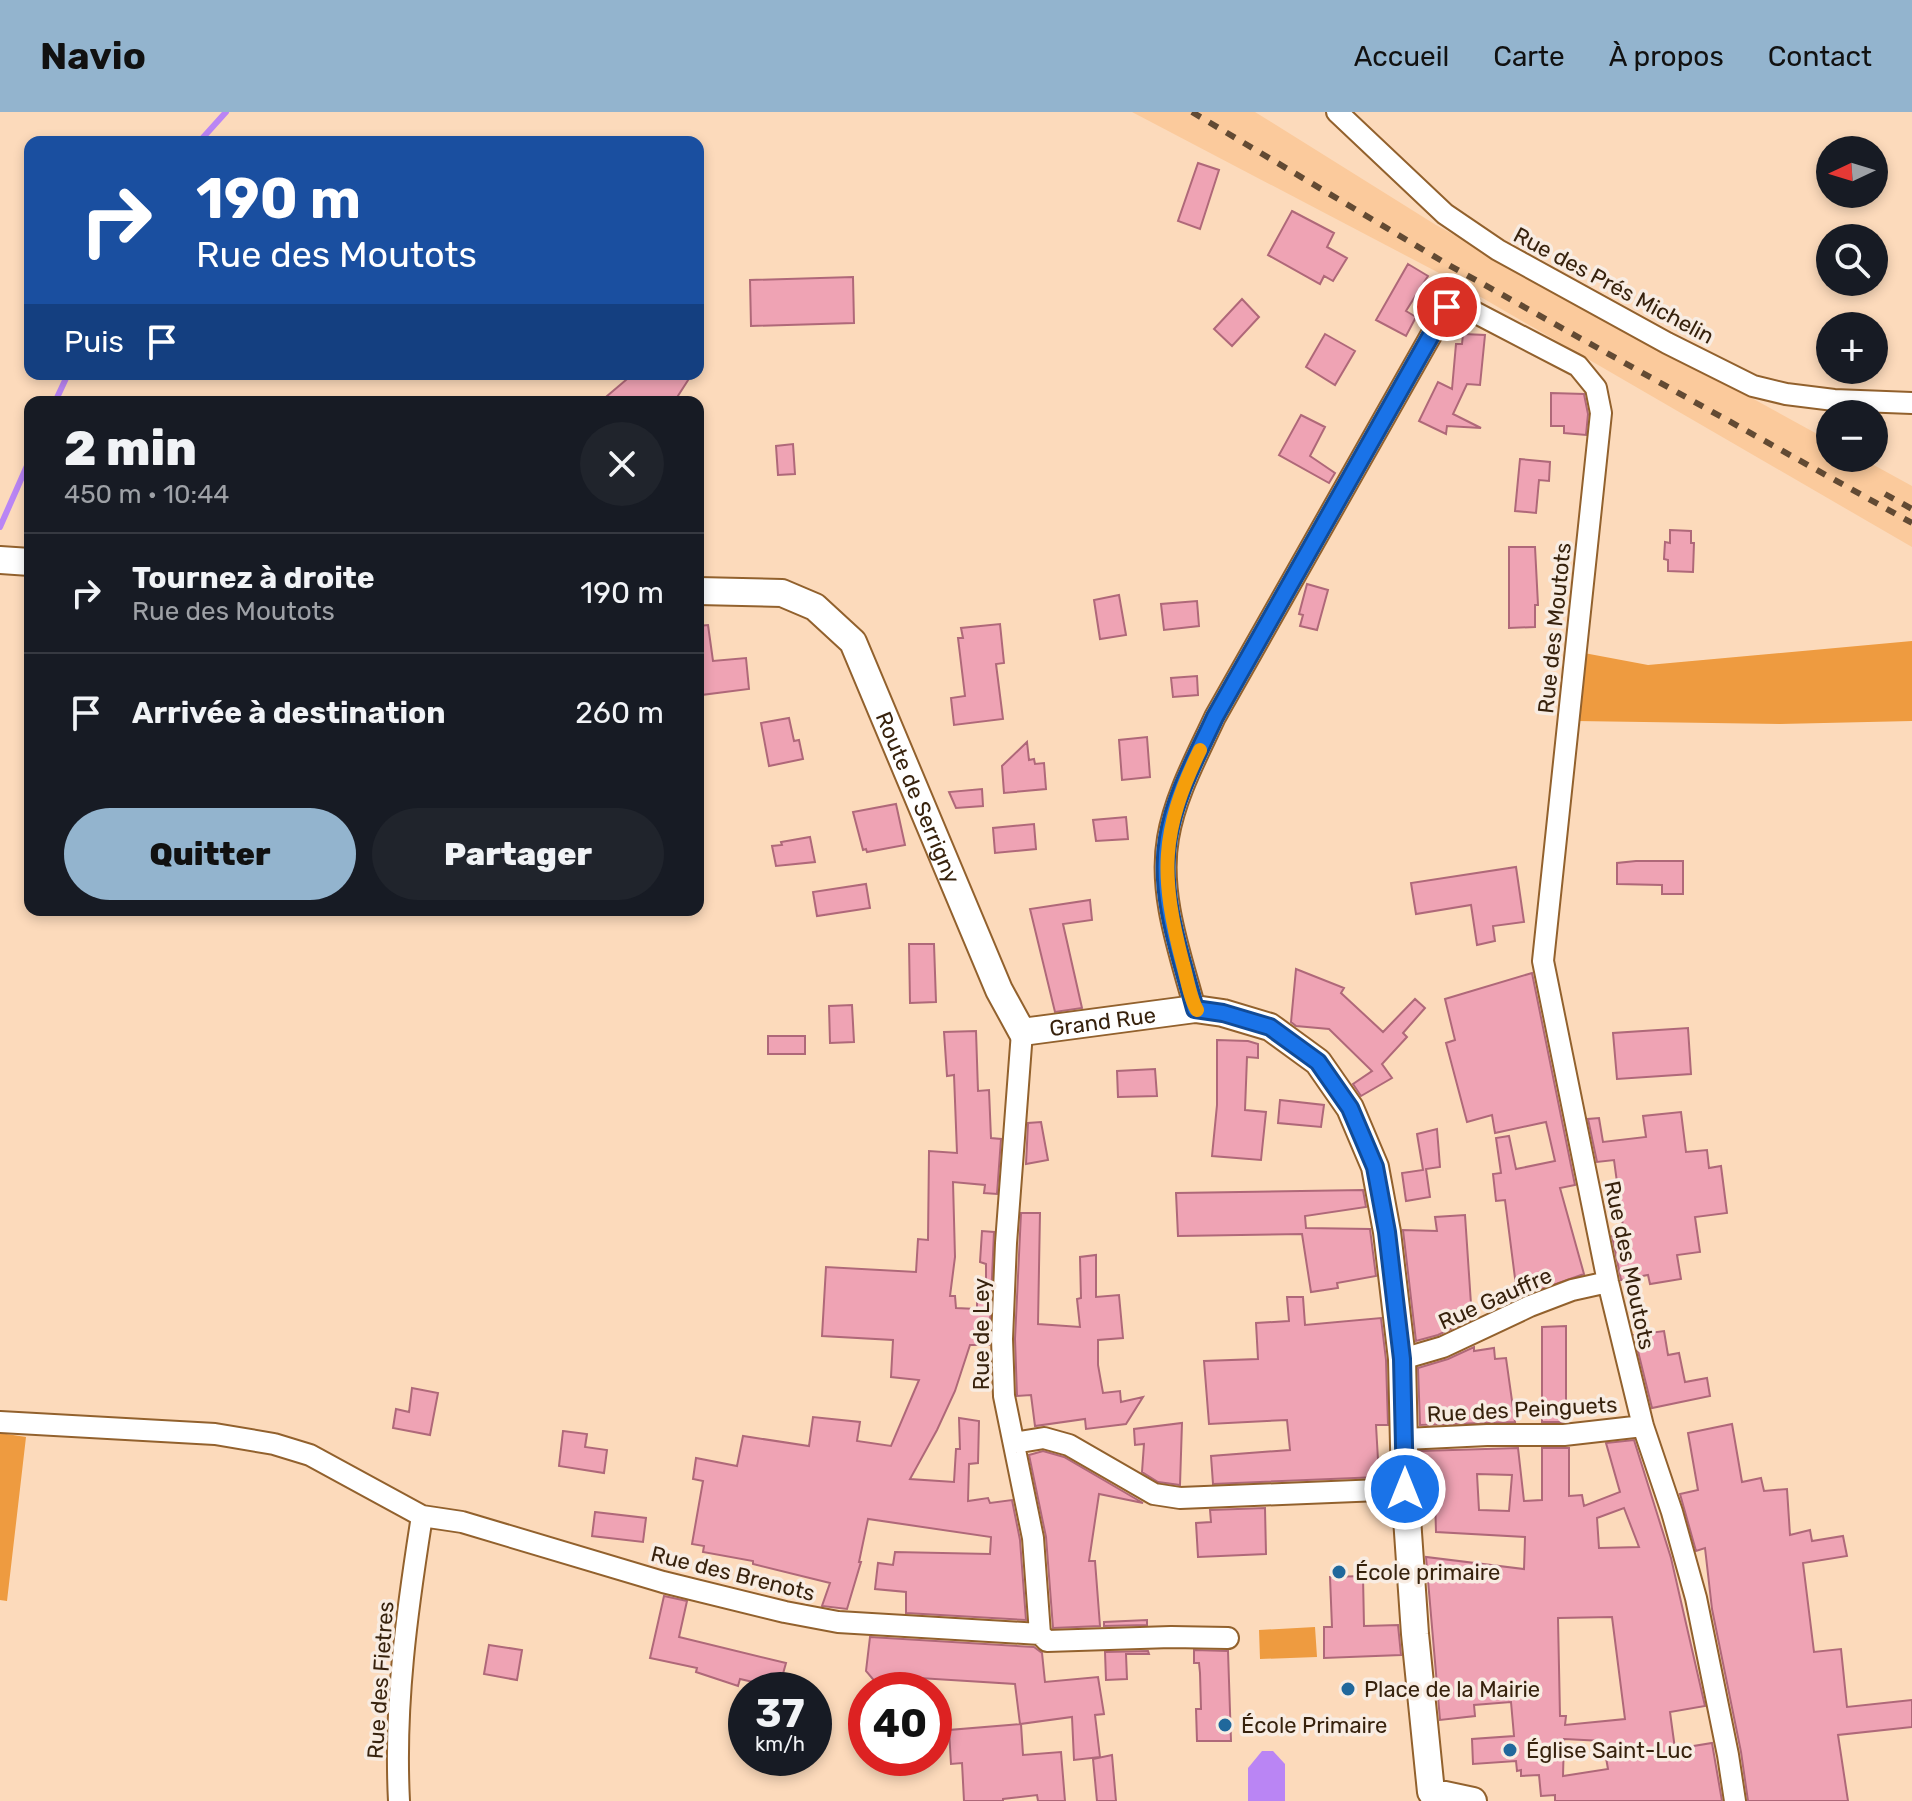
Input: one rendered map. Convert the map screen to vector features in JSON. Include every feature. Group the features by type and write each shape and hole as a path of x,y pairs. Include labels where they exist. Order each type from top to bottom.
{"street":[{"name":"Rue des Prés Michelin","path":"1337,112 1456,221 1498,250 1695,357 1753,386 1786,394 1834,400 1912,403"},
{"name":"Rue des Moutots","path":"1195,1009 1166,887 1167,839 1184,782 1215,717 1447,307 1459,304 1578,366 1596,388 1601,413 1543,961 1608,1282 1643,1426 1696,1598 1735,1801"},
{"path":"0,560 24,562"},
{"name":"Route de Serrigny","path":"704,591 782,593 815,607 853,642 999,990 1022,1032"},
{"name":"Grand Rue","path":"1022,1032 1195,1009 1223,1013 1270,1027 1318,1062 1350,1108 1375,1167 1387,1232 1402,1359 1405,1489 1430,1797"},
{"name":"Rue de Ley","path":"1022,1032 1002,1339 1004,1396 1033,1538 1040,1634"},
{"name":"Rue Gauffre","path":"1402,1359 1443,1347 1572,1290 1608,1282"},
{"path":"0,1422 215,1434 274,1444 310,1455 422,1516"},
{"name":"Rue des Peinguets","path":"1405,1439 1564,1435 1643,1426"},
{"path":"1014,1443 1044,1438 1069,1445 1154,1494 1180,1498 1405,1489"},
{"name":"Rue des Brenots","path":"422,1516 462,1522 663,1582 798,1615 838,1622 1040,1634"},
{"name":"Rue des Fietres","path":"399,1801 403,1642 422,1516"},
{"path":"1040,1634 1047,1641 1228,1638"},
{"path":"1430,1797 1473,1801"}],"shaded area":[{"path":"1132,112 1255,112 1436,225 1816,433 1816,472 1886,472 1912,486 1912,547 1441,274"},
{"path":"1912,641 1912,721 1780,724 1576,721 1584,653 1648,665"},
{"path":"0,1433 26,1437 7,1601 0,1600"},
{"path":"1315,1627 1317,1657 1260,1659 1259,1630"},
{"path":"1262,1751 1273,1751 1285,1764 1285,1801 1248,1801 1248,1768"}],"building":[{"path":"1198,163 1219,170 1200,229 1178,221"},
{"path":"1292,211 1334,233 1327,247 1347,258 1333,281 1324,276 1320,284 1268,255"},
{"path":"1408,264 1428,276 1406,311 1416,317 1406,336 1376,320"},
{"path":"853,277 854,323 751,326 750,280"},
{"path":"1242,299 1259,317 1232,346 1214,329"},
{"path":"1325,334 1355,351 1335,385 1306,367"},
{"path":"1463,334 1485,335 1480,385 1467,384 1453,414 1481,428 1447,426 1446,434 1419,421 1438,382 1452,389 1456,344 1462,344"},
{"path":"626,380 688,380 678,396 607,396"},
{"path":"1551,393 1584,394 1588,414 1586,435 1564,433 1564,426 1551,426"},
{"path":"1301,415 1325,427 1310,456 1335,473 1329,483 1279,455"},
{"path":"793,444 795,474 778,475 776,446"},
{"path":"1520,459 1550,462 1549,481 1539,480 1536,513 1515,511"},
{"path":"1670,530 1691,531 1691,543 1694,543 1693,572 1668,571 1668,560 1664,559 1665,542 1670,543"},
{"path":"1509,547 1535,547 1538,605 1535,605 1535,627 1509,628"},
{"path":"1307,584 1328,590 1317,630 1300,626 1303,615 1299,614"},
{"path":"1119,595 1126,635 1100,639 1094,600"},
{"path":"1197,601 1199,626 1164,630 1161,604"},
{"path":"1000,624 1004,663 996,664 1003,719 954,725 951,698 965,696 958,638 963,638 961,628"},
{"path":"704,625 708,625 713,661 746,658 749,689 704,695"},
{"path":"1197,676 1198,695 1173,697 1171,678"},
{"path":"789,718 794,741 799,740 803,759 769,766 761,723"},
{"path":"1147,737 1150,777 1122,780 1119,740"},
{"path":"1027,742 1029,760 1034,759 1035,764 1044,763 1046,789 1004,793 1002,766"},
{"path":"982,789 983,806 956,808 949,792"},
{"path":"896,804 905,845 867,852 863,850 853,812"},
{"path":"1126,817 1128,839 1096,841 1093,820"},
{"path":"1034,824 1036,849 995,853 993,828"},
{"path":"810,837 815,862 776,866 772,846"},
{"path":"1683,861 1683,894 1662,894 1662,885 1617,884 1617,863"},
{"path":"1516,867 1524,922 1493,926 1495,941 1477,945 1471,905 1416,914 1411,883"},
{"path":"866,884 870,908 817,916 813,892"},
{"path":"1090,900 1092,920 1063,924 1082,1008 1055,1012 1030,909"},
{"path":"909,944 934,944 936,1002 910,1003"},
{"path":"1296,969 1344,988 1341,993 1383,1032 1415,999 1425,1008 1403,1033 1407,1037 1382,1064 1392,1078 1361,1096 1353,1084 1372,1071 1329,1029 1296,1026 1291,1022"},
{"path":"1532,973 1575,1185 1560,1188 1584,1274 1519,1297 1505,1200 1496,1201 1493,1174 1501,1173 1496,1138 1509,1136 1516,1169 1555,1161 1546,1122 1495,1133 1492,1115 1467,1122 1446,1043 1455,1040 1445,999"},
{"path":"852,1005 854,1042 830,1043 829,1006"},
{"path":"1688,1028 1691,1074 1617,1079 1613,1033"},
{"path":"976,1031 978,1091 989,1090 991,1138 1001,1139 997,1194 984,1193 985,1185 953,1182 955,1257 950,1296 955,1296 956,1308 977,1309 977,1297 986,1297 986,1264 980,1262 982,1231 994,1232 989,1345 970,1345 955,1391 910,1479 954,1482 956,1449 960,1449 959,1418 979,1421 978,1463 969,1464 968,1501 988,1498 990,1503 1012,1500 1020,1540 1026,1620 906,1613 906,1592 875,1589 878,1563 893,1565 895,1552 990,1554 991,1537 868,1519 861,1562 847,1609 822,1606 830,1583 753,1564 753,1561 703,1552 704,1546 692,1544 703,1481 693,1479 696,1458 737,1466 743,1436 809,1446 813,1417 860,1422 857,1441 891,1446 919,1380 891,1377 893,1340 822,1336 826,1267 916,1272 918,1239 928,1240 929,1151 957,1153 954,1075 947,1076 944,1032"},
{"path":"768,1036 805,1036 805,1054 768,1054"},
{"path":"1217,1040 1258,1044 1258,1058 1247,1057 1245,1110 1266,1112 1261,1160 1212,1156 1217,1105"},
{"path":"1155,1069 1157,1096 1118,1097 1117,1071"},
{"path":"1280,1100 1324,1105 1321,1127 1278,1123"},
{"path":"1681,1112 1686,1152 1707,1150 1709,1168 1721,1166 1727,1213 1695,1217 1700,1252 1677,1255 1681,1279 1650,1284 1648,1275 1621,1280 1612,1236 1624,1234 1614,1160 1597,1162 1588,1119 1599,1118 1603,1142 1646,1137 1643,1116"},
{"path":"1041,1122 1048,1160 1026,1164 1028,1123"},
{"path":"1437,1129 1440,1167 1426,1169 1430,1197 1406,1201 1402,1173 1423,1170 1417,1134"},
{"path":"1363,1190 1366,1207 1305,1216 1306,1228 1370,1229 1376,1276 1337,1283 1338,1288 1311,1292 1302,1234 1178,1236 1176,1193"},
{"path":"1021,1213 1040,1213 1038,1324 1080,1327 1077,1299 1081,1298 1080,1257 1096,1255 1096,1297 1119,1295 1123,1338 1098,1340 1098,1365 1103,1393 1120,1391 1121,1402 1143,1397 1126,1424 1086,1429 1085,1419 1035,1426 1031,1395 1017,1396 1015,1339"},
{"path":"1465,1215 1472,1319 1438,1335 1416,1341 1403,1230 1437,1231 1435,1217"},
{"path":"1287,1297 1303,1297 1305,1325 1381,1318 1388,1425 1376,1425 1379,1477 1213,1484 1211,1456 1290,1450 1287,1420 1209,1424 1204,1361 1258,1359 1256,1323 1289,1321"},
{"path":"1566,1326 1566,1422 1542,1422 1542,1327"},
{"path":"1664,1331 1668,1355 1679,1353 1685,1382 1707,1378 1710,1396 1652,1408 1634,1335"},
{"path":"1474,1347 1474,1351 1494,1348 1495,1359 1506,1358 1515,1422 1420,1425 1418,1368"},
{"path":"412,1388 438,1393 430,1435 393,1428 396,1409 409,1412"},
{"path":"1182,1423 1180,1485 1158,1482 1142,1472 1144,1444 1135,1445 1134,1429"},
{"path":"1732,1424 1742,1482 1761,1478 1764,1491 1787,1489 1790,1535 1810,1530 1812,1541 1843,1536 1847,1556 1803,1563 1814,1652 1841,1649 1847,1707 1912,1700 1912,1727 1838,1735 1848,1801 1748,1801 1712,1609 1705,1548 1696,1551 1680,1494 1698,1490 1688,1433"},
{"path":"563,1431 587,1434 585,1447 607,1450 604,1473 559,1466"},
{"path":"1634,1440 1671,1558 1705,1706 1670,1712 1675,1749 1712,1743 1722,1801 1555,1801 1555,1795 1541,1796 1539,1775 1521,1776 1516,1761 1473,1764 1472,1739 1514,1736 1511,1702 1474,1705 1475,1716 1440,1720 1426,1557 1524,1569 1525,1537 1436,1532 1435,1498 1422,1498 1420,1451 1518,1448 1524,1501 1542,1500 1542,1448 1569,1448 1569,1496 1582,1495 1584,1506 1620,1492 1606,1443","holes":["1477,1474 1512,1475 1509,1511 1479,1510","1624,1508 1639,1547 1599,1548 1597,1518","1612,1617 1625,1719 1565,1725 1566,1716 1560,1716 1558,1618","1564,1739 1603,1741 1608,1769 1563,1776"]},
{"path":"1043,1451 1064,1457 1143,1503 1099,1494 1089,1561 1095,1561 1100,1626 1053,1628 1046,1537 1029,1455"},
{"path":"1265,1508 1266,1554 1198,1557 1196,1523 1211,1522 1210,1510"},
{"path":"595,1512 646,1518 643,1542 592,1536"},
{"path":"1363,1576 1364,1626 1398,1625 1401,1655 1324,1658 1324,1627 1332,1627 1330,1577"},
{"path":"664,1596 687,1601 679,1637 786,1663 783,1672 728,1672 728,1683 696,1672 697,1668 650,1658"},
{"path":"1147,1620 1147,1625 1104,1626 1104,1622"},
{"path":"870,1637 1034,1647 1042,1653 1045,1682 1098,1677 1104,1714 1095,1715 1100,1757 1074,1760 1072,1717 1020,1724 1015,1684 952,1680 952,1672 866,1671"},
{"path":"489,1645 522,1650 517,1680 484,1674"},
{"path":"1194,1650 1228,1651 1231,1741 1197,1741 1196,1709 1201,1709 1200,1673 1199,1663 1194,1663"},
{"path":"1148,1651 1149,1654 1126,1654 1127,1679 1106,1680 1105,1652"},
{"path":"1021,1724 1023,1755 1061,1752 1065,1801 1038,1801 1037,1795 1003,1801 964,1801 962,1763 952,1764 952,1730"},
{"path":"1112,1755 1116,1801 1097,1801 1093,1759"}],"waterway":[{"path":"204,136 226,112"},
{"path":"58,396 65,380"},
{"path":"0,527 24,473"}],"railway":[{"path":"1192,112 1447,264 1912,523"},
{"path":"1885,494 1912,509"}],"slow traffic":[{"path":"1197,1010 1166,887 1167,839 1184,782 1200,750"}],"place":[{"name":"École primaire","path":"1339,1572"},
{"name":"Place de la Mairie","path":"1348,1689"},
{"name":"École Primaire","path":"1225,1725"},
{"name":"Église Saint-Luc","path":"1510,1750"}],"route":[{"path":"1405,1489 1402,1359 1387,1232 1375,1167 1350,1108 1318,1062 1270,1027 1223,1013 1195,1009 1166,887 1167,839 1184,782 1215,717 1447,307"}]}
